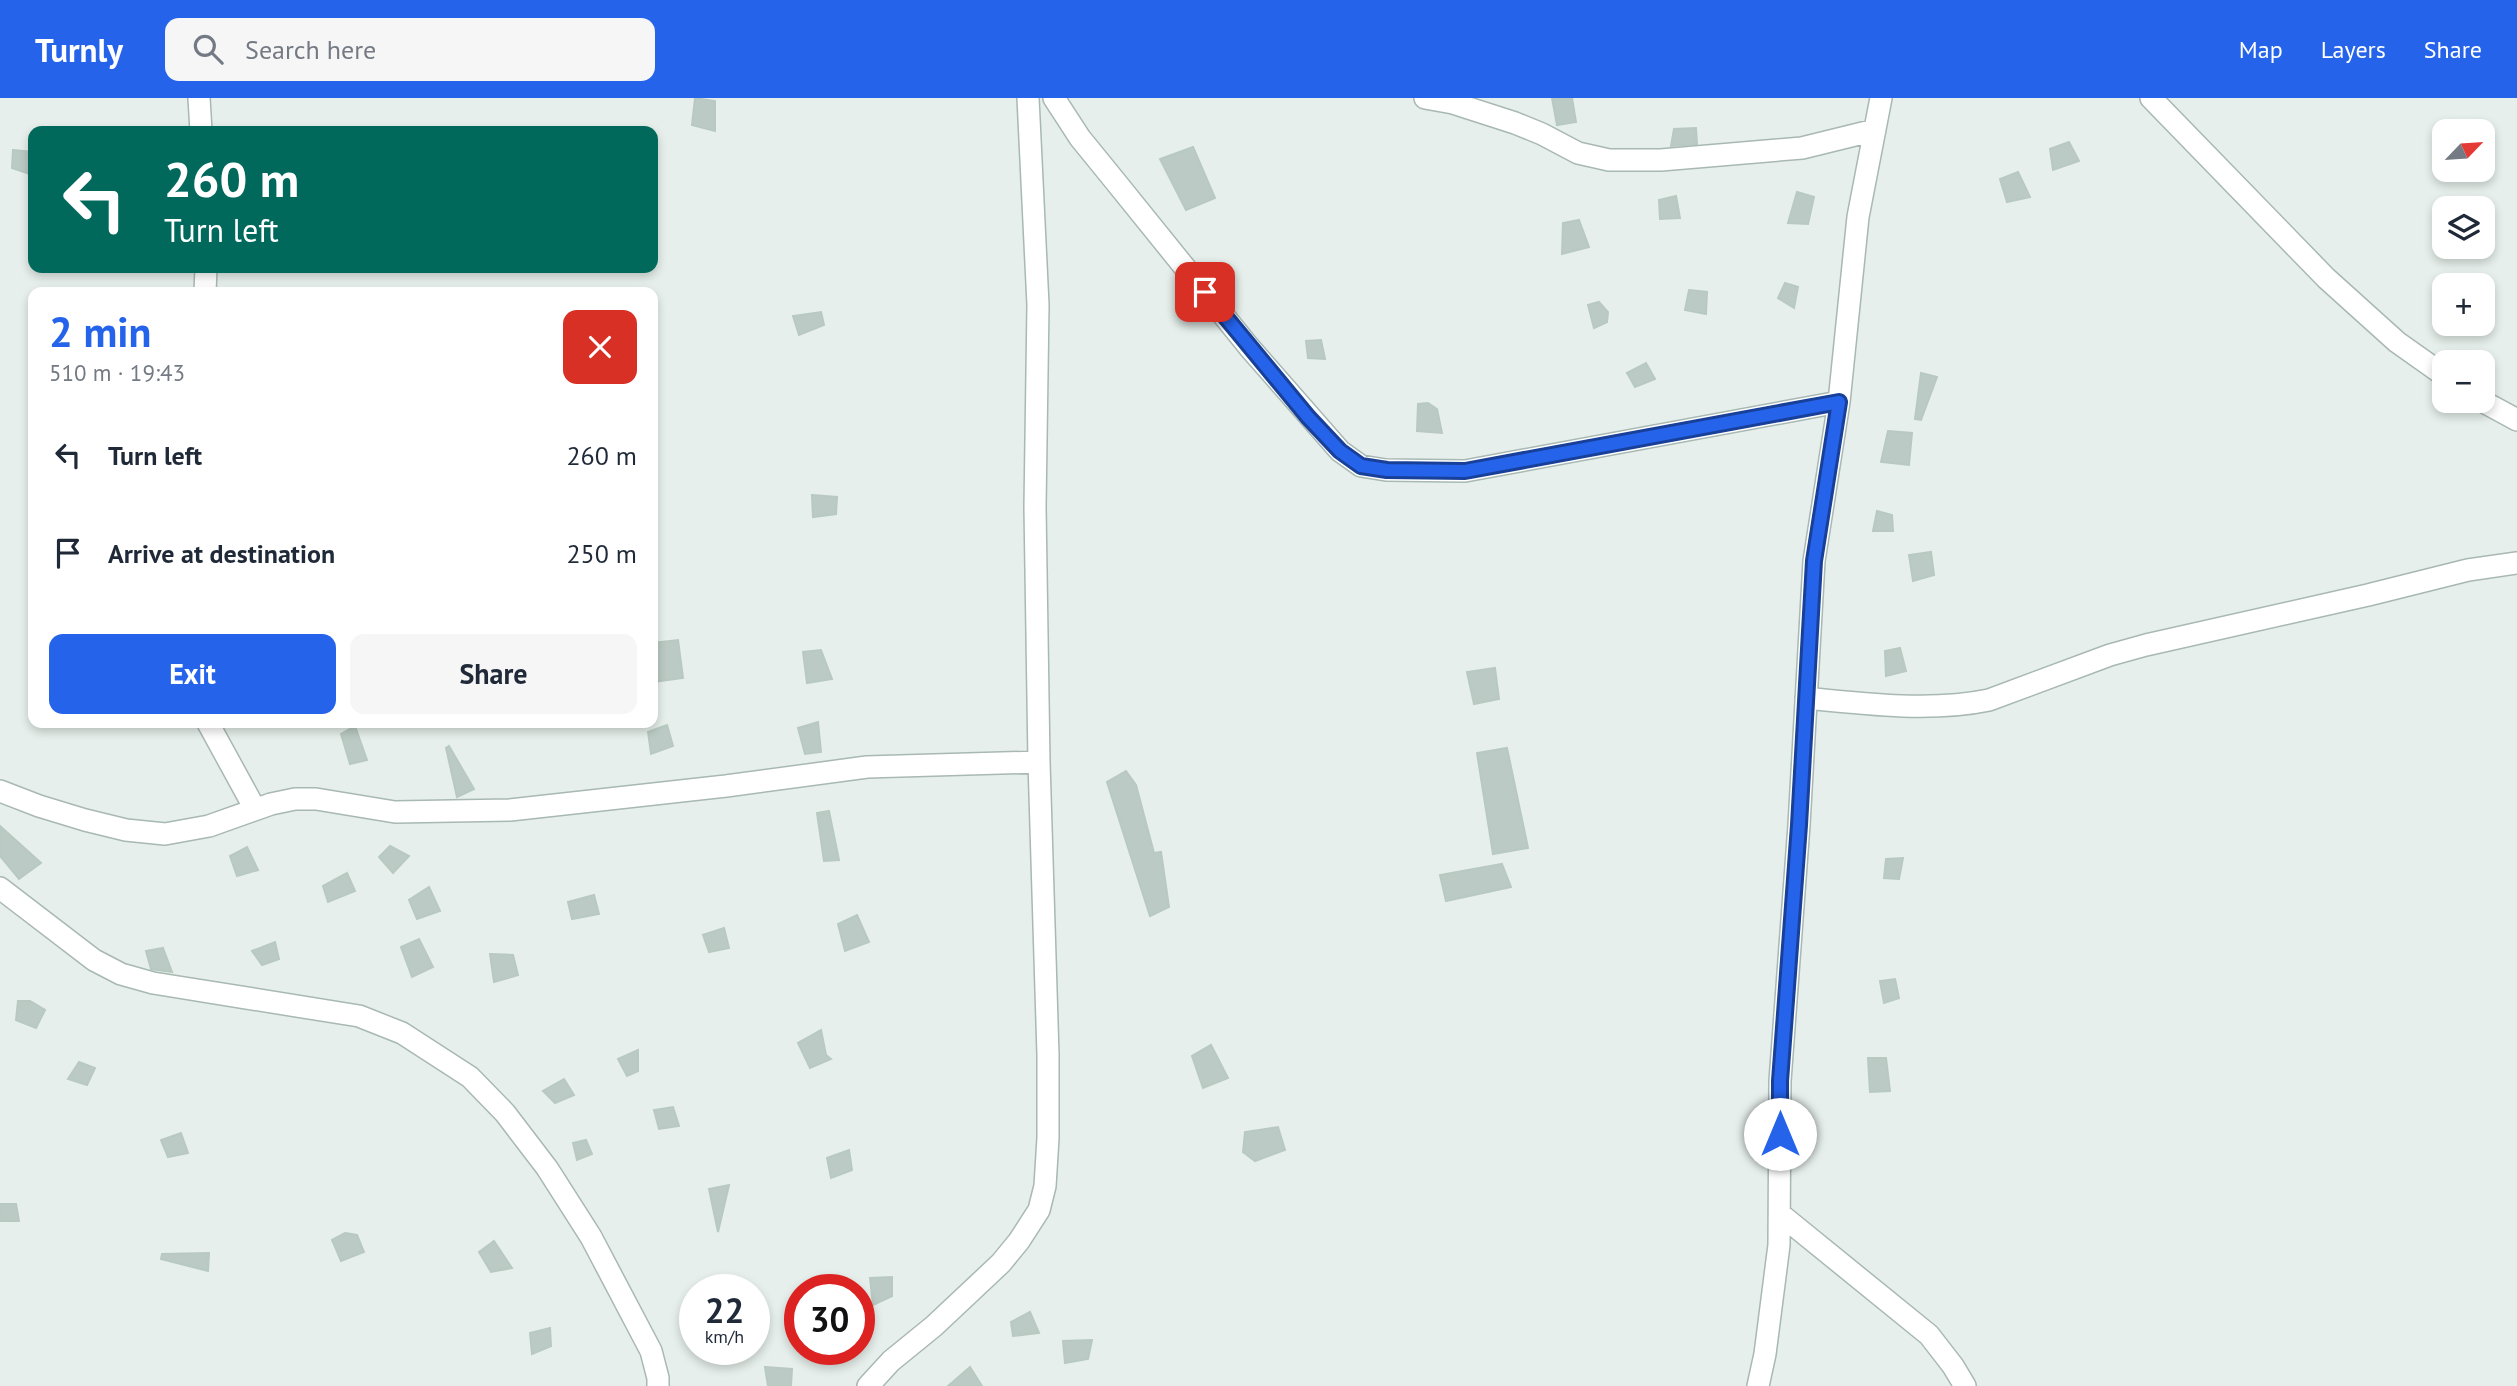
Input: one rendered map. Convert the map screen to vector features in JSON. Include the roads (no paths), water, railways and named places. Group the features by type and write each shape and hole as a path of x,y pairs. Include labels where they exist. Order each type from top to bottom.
{"street":[{"path":"199,98 201,126"},
{"path":"868,1386 891,1361 934,1326 1001,1263 1039,1210 1045,1186 1048,1055 1035,507 1038,305 1028,98"},
{"path":"1054,98 1106,170 1258,357 1340,451 1361,466 1387,470 1465,471 1839,402"},
{"path":"1425,98 1453,103 1515,123 1578,153 1609,160 1661,160 1802,148 1875,130"},
{"path":"1758,1386 1779,1245 1780,1081 1814,561 1839,402 1858,217 1881,98"},
{"path":"2151,98 2326,278 2397,342 2432,367"},
{"path":"2495,408 2517,420"},
{"path":"1806,698 1864,704 1969,704 1989,700 2110,655 2146,645 2468,570 2517,563"},
{"path":"211,728 255,809"},
{"path":"0,791 85,820 126,830 165,834 209,826 255,809 295,799 316,799 395,812 510,810 867,767 1039,761"},
{"path":"0,888 94,960 121,974 153,983 359,1016 402,1033 470,1077 505,1113 547,1168 591,1237 651,1350 659,1378 658,1386"},
{"path":"1780,1214 1928,1335 1965,1386"}]}
